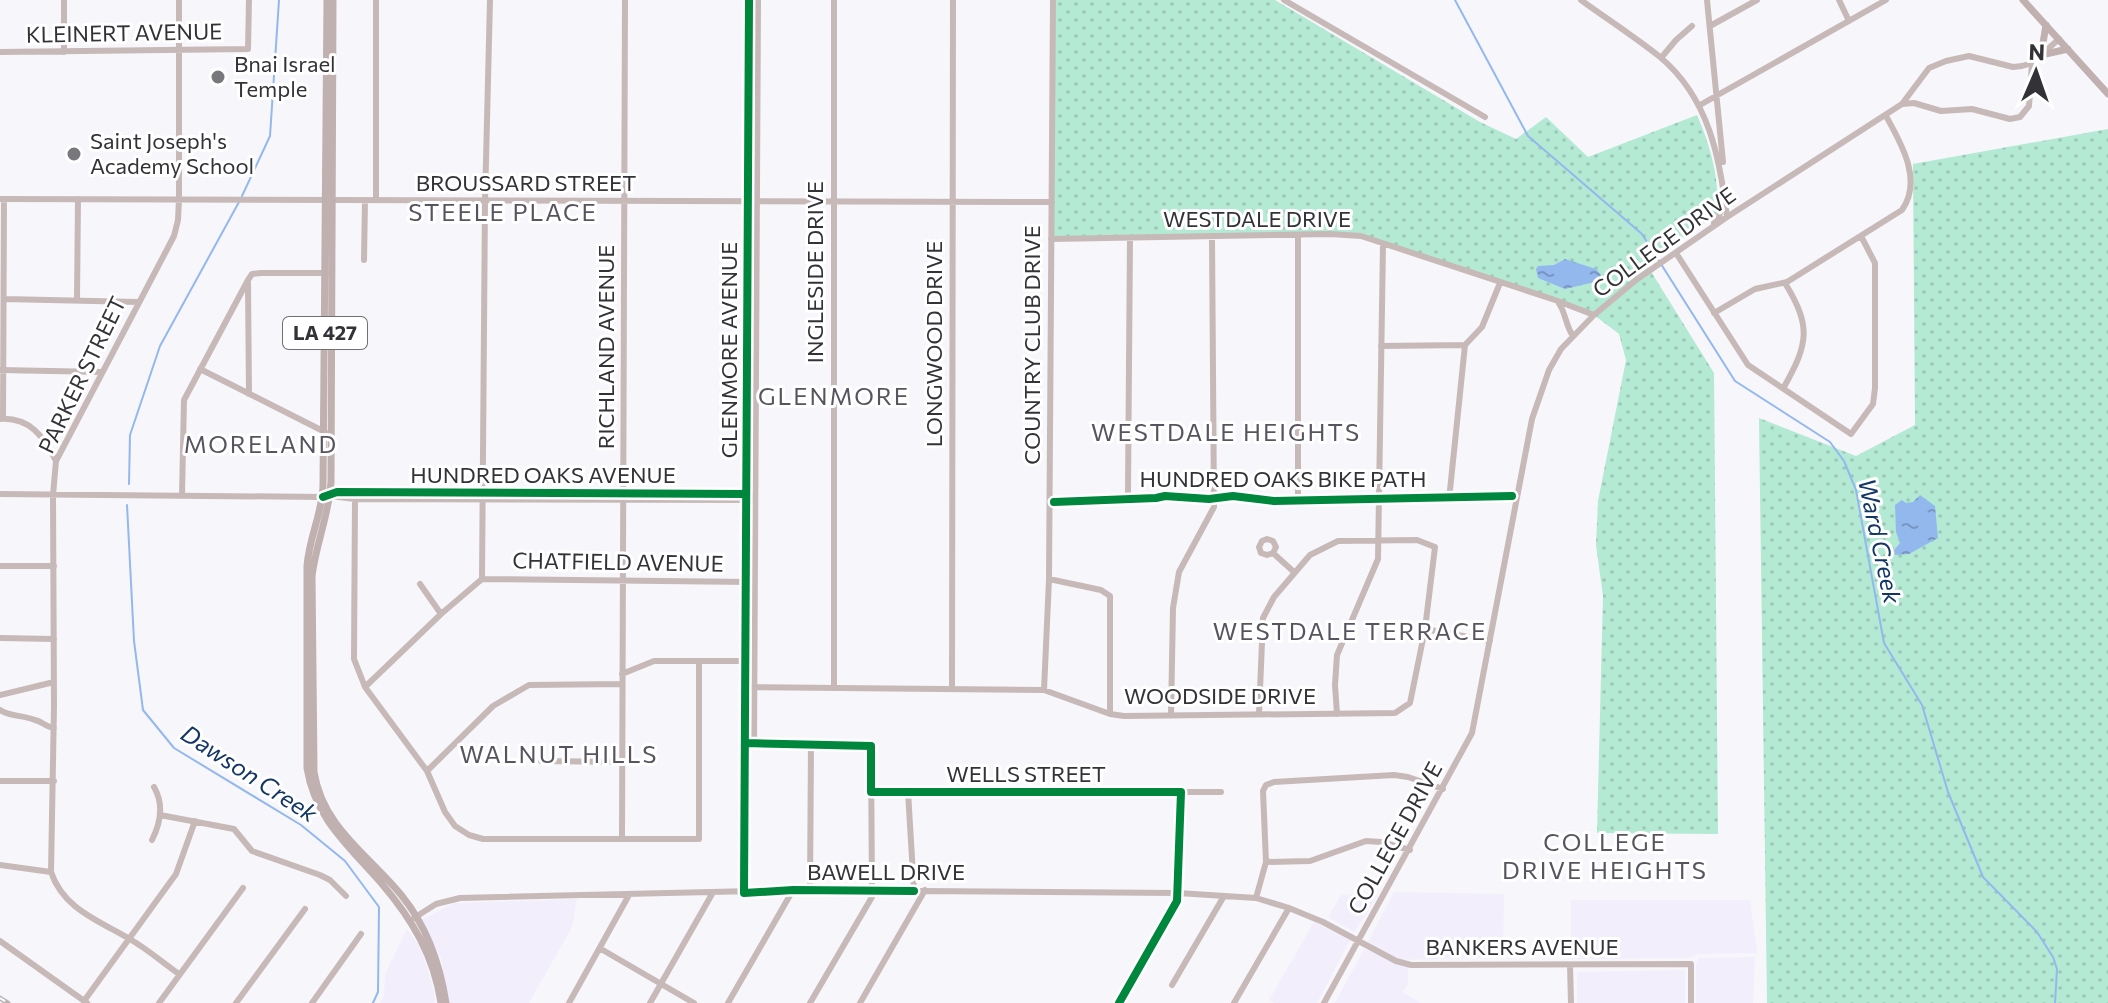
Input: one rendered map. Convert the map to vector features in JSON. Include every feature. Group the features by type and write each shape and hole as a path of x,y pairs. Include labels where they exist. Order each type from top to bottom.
{"main road":[{"name":"LA 427","path":"330,0 327,520 315,553 312,576 315,778 323,803 338,829 400,893 437,960 443,1003"},
{"path":"2023,0 2108,94"},
{"path":"2046,25 2041,55 2068,49"},
{"name":"LA 427","path":"327,433 328,201"}],"street":[{"path":"64,0 64,52"},
{"name":"PARKER STREET","path":"51,872 54,781 53,495 56,461 174,236 179,199 179,0"},
{"name":"KLEINERT AVENUE","path":"0,52 248,49 249,0"},
{"path":"376,0 376,200"},
{"path":"365,687 482,579 490,0"},
{"name":"RICHLAND AVENUE","path":"622,838 625,0"},
{"name":"GLENMORE AVENUE","path":"744,893 749,0"},
{"name":"GLENMORE AVENUE","path":"754,743 758,0"},
{"name":"INGLESIDE DRIVE","path":"834,0 834,688"},
{"name":"LONGWOOD DRIVE","path":"952,689 953,0"},
{"name":"COUNTRY CLUB DRIVE","path":"1044,690 1049,579 1053,0"},
{"path":"1284,0 1485,117"},
{"path":"1581,0 1661,58 1690,90 1700,105 1716,146 1724,190 1733,208 1741,208"},
{"path":"1707,0 1718,93 1727,217"},
{"path":"1710,26 1757,0"},
{"path":"1839,0 1849,21"},
{"path":"1700,105 1886,0"},
{"path":"1661,58 1692,26"},
{"path":"1902,104 1921,105 1935,111 1967,109 2004,118 2020,117 2029,106 2032,63 2059,39"},
{"name":"COLLEGE DRIVE","path":"1324,1003 1472,733 1539,392 1549,370 1573,336 1636,280 1902,104 1920,76 1929,68 1962,57 1982,58 2013,67 2032,63"},
{"path":"1915,88 1921,105"},
{"path":"1714,313 1755,289 1785,283 1902,210 1907,201 1908,156 1886,116"},
{"path":"1704,233 1719,217 1724,190"},
{"path":"2,199 2,419 26,423 35,429 44,438 56,461"},
{"name":"BROUSSARD STREET","path":"2,199 1052,202"},
{"path":"77,299 78,199"},
{"path":"364,260 365,200"},
{"path":"1298,235 1298,499"},
{"name":"WESTDALE DRIVE","path":"1051,239 1361,236 1594,315"},
{"path":"1676,253 1748,365 1851,434 1873,404 1875,388 1876,270 1873,255 1861,236"},
{"path":"1128,492 1130,238"},
{"path":"1171,715 1173,608 1179,572 1214,507 1212,238"},
{"path":"1337,714 1337,655 1372,578 1380,540 1383,244"},
{"path":"182,495 184,400 248,280 252,274 261,273 326,273"},
{"path":"248,280 249,394"},
{"path":"1450,490 1465,345 1482,327 1500,283"},
{"path":"1784,387 1804,346 1801,315 1785,283"},
{"path":"2,299 138,302"},
{"path":"1555,300 1561,306 1567,328 1573,336"},
{"path":"1381,346 1465,345"},
{"path":"200,369 327,433"},
{"path":"2,370 102,372"},
{"name":"HUNDRED OAKS AVENUE","path":"327,496 337,492 483,496"},
{"name":"HUNDRED OAKS AVENUE","path":"0,494 327,496 355,499 755,497"},
{"path":"355,499 354,659 365,687 427,771 445,812 455,826 469,835 483,839 699,839 699,661"},
{"path":"1259,714 1263,618 1274,597 1310,555 1338,541 1417,540 1435,547 1425,629 1490,641"},
{"path":"1273,553 1294,572"},
{"path":"0,566 54,566"},
{"name":"CHATFIELD AVENUE","path":"482,579 755,582"},
{"path":"1049,579 1101,590 1110,596 1110,714"},
{"path":"420,584 441,614"},
{"name":"WOODSIDE DRIVE","path":"746,687 1044,690 1110,714 1395,713 1410,703 1425,629"},
{"path":"0,638 54,639"},
{"path":"622,674 654,661 755,661"},
{"path":"0,695 54,682"},
{"path":"427,771 493,706 529,685 622,684"},
{"path":"0,710 54,728"},
{"path":"745,743 871,746 872,897 810,1003"},
{"path":"810,890 811,745"},
{"path":"541,761 622,762"},
{"path":"1256,898 1266,862 1263,791 1266,785 1394,775 1443,789"},
{"path":"0,781 54,781"},
{"path":"152,840 161,801 154,787"},
{"name":"WELLS STREET","path":"871,792 1221,792"},
{"path":"908,792 914,891"},
{"path":"1119,1003 1177,901 1181,792"},
{"path":"160,815 234,829 252,851 320,875 346,896"},
{"path":"0,941 86,1002 176,874 195,821"},
{"path":"1266,862 1310,861 1366,841 1410,850"},
{"path":"0,865 51,872 56,888 77,908 131,940 179,974"},
{"path":"159,1003 243,888"},
{"path":"728,1003 793,890"},
{"name":"BAWELL DRIVE","path":"413,919 436,904 455,899 793,890 1178,893 1256,898 1289,908 1358,941"},
{"path":"860,1003 925,890"},
{"path":"650,1003 712,894"},
{"path":"569,1003 629,895"},
{"path":"1172,985 1224,896"},
{"path":"1234,1003 1289,908"},
{"path":"236,1003 305,909"},
{"path":"312,1003 361,934"},
{"name":"BANKERS AVENUE","path":"1358,941 1396,961 1411,965 1691,964 1691,1003"},
{"path":"601,949 694,1003"},
{"path":"1570,965 1571,1003"}],"shaded area":[{"path":"1394,892 1504,894 1503,957 1400,960 1368,942"},
{"path":"1375,893 1377,897 1354,932 1328,917 1341,895"},
{"path":"577,899 572,927 529,1003 449,1003 441,958 421,920 454,903"},
{"path":"1571,900 1750,900 1757,953 1698,954 1688,958 1571,959"},
{"path":"1314,922 1350,940 1317,1003 1275,1003 1269,1000"},
{"path":"407,929 421,948 435,1003 380,1003 384,997 385,974"},
{"path":"1364,949 1408,967 1408,985 1402,992 1421,1003 1335,1003"},
{"path":"1755,957 1753,1003 1696,1003 1696,964 1699,958"},
{"path":"1685,970 1685,1003 1577,1003 1577,972"}],"green space":[{"path":"1052,0 1275,0 1480,122 1516,139 1546,117 1588,157 1697,115 1713,164 1717,215 1645,262 1714,373 1718,834 1597,833 1603,596 1596,545 1598,501 1626,360 1619,334 1594,315 1361,236 1051,239"},
{"path":"2108,129 2108,1003 1767,1003 1759,418 1856,456 1915,425 1913,164"}],"water":[{"path":"1565,259 1596,269 1601,275 1599,281 1565,289 1538,278 1538,266 1554,265"},
{"path":"1920,495 1935,506 1938,538 1909,554 1895,555 1894,550 1900,543 1896,532 1895,505 1902,500 1913,502"}],"waterway":[{"name":"Dawson Creek","path":"242,196 270,136 279,0"},
{"name":"Ward Creek","path":"1455,0 1528,136 1642,234 1735,381 1830,442 1844,461 1856,490 1884,643 1922,705 1948,792 1983,877 2037,932 2053,957 2057,969 2055,1003"},
{"name":"Dawson Creek","path":"129,484 130,435 160,346 239,202"},
{"name":"Dawson Creek","path":"127,505 134,641 143,710 174,748 301,825 345,861 379,907 378,992 373,1003"}],"railway":[{"path":"0,998 8,1003"}],"cycle path":[{"path":"749,0 744,893 793,890 914,891"},
{"path":"323,497 337,492 746,494"},
{"name":"HUNDRED OAKS BIKE PATH","path":"1054,502 1165,496 1209,499 1233,496 1274,501 1512,496"},
{"path":"745,743 871,746 871,792 1181,792 1177,901 1119,1003"}],"place":[{"name":"Bnai Israel Temple","path":"218,77"},
{"name":"Saint Joseph's Academy School","path":"74,154"}],"district":[{"name":"STEELE PLACE","path":"503,213"},
{"name":"GLENMORE","path":"834,397"},
{"name":"WESTDALE HEIGHTS","path":"1226,433"},
{"name":"MORELAND","path":"261,445"},
{"name":"WESTDALE TERRACE","path":"1350,632"},
{"name":"WALNUT HILLS","path":"559,755"},
{"name":"COLLEGE DRIVE HEIGHTS","path":"1605,857"}]}
